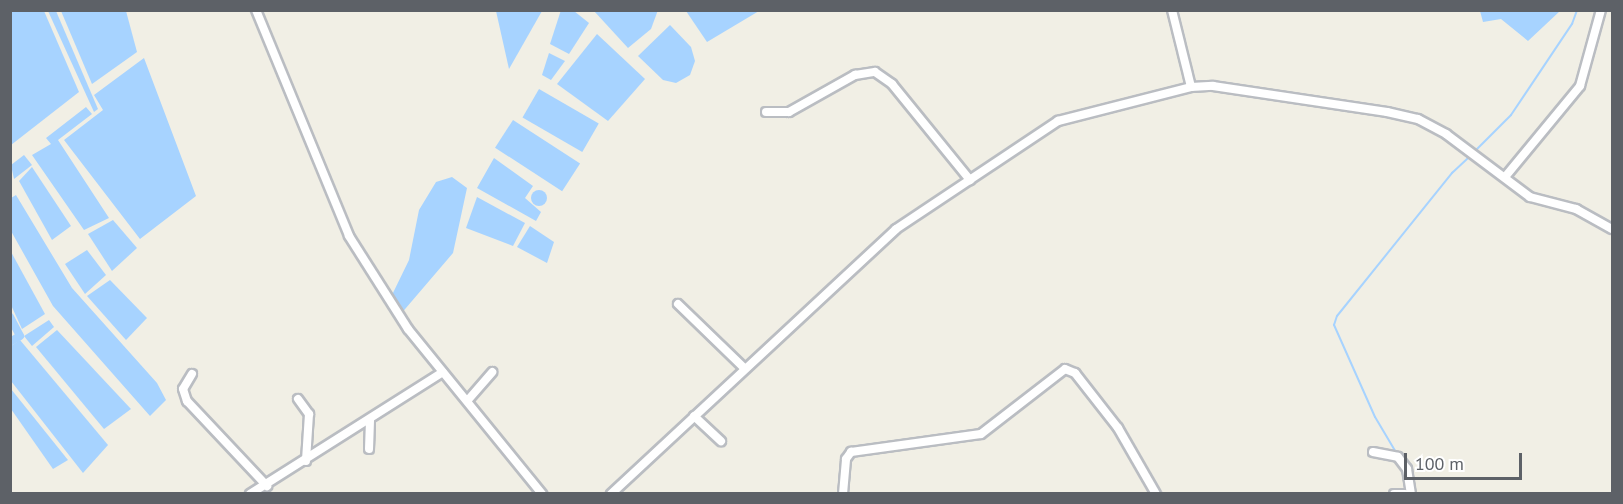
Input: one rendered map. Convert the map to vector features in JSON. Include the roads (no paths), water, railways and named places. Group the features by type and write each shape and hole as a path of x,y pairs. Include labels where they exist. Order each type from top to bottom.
{"street":[{"path":"256,10 349,236 399,316 542,494"},
{"path":"1172,10 1191,87"},
{"path":"1505,177 1580,86 1601,10"},
{"path":"766,112 789,112 855,75 874,72 892,84 970,180"},
{"path":"611,494 896,229 1058,121 1191,87 1248,91 1418,119 1446,134 1530,197 1575,209 1612,229"},
{"path":"678,304 745,369"},
{"path":"843,494 846,459 851,452 981,434 1065,369 1075,373 1119,428 1156,494"},
{"path":"250,494 267,486 443,372"},
{"path":"468,400 492,372"},
{"path":"192,374 183,389 187,401 267,486"},
{"path":"298,399 309,414 306,461"},
{"path":"694,416 721,441"},
{"path":"369,449 370,418"},
{"path":"1373,452 1398,457 1407,469 1411,494"},
{"path":"1394,494 1405,494"}],"water":[{"path":"11,10 44,11 79,92 11,145"},
{"path":"561,10 574,11 589,23 569,54 550,44"},
{"path":"658,10 651,29 628,48 594,11"},
{"path":"1480,10 1560,11 1528,41 1501,19 1483,22"},
{"path":"48,11 56,11 98,109 94,112"},
{"path":"61,11 126,11 137,52 92,84"},
{"path":"496,11 542,11 509,69"},
{"path":"686,11 759,11 707,42"},
{"path":"670,25 691,47 695,61 690,75 676,83 663,80 638,56"},
{"path":"597,34 645,79 608,121 557,84"},
{"path":"549,53 565,61 551,80 542,75"},
{"path":"144,58 196,196 140,239 64,140 103,110 94,95"},
{"path":"539,89 599,124 582,152 522,118"},
{"path":"86,107 92,114 58,140 109,218 84,230 32,155 51,144 46,138"},
{"path":"513,120 580,164 562,191 495,148"},
{"path":"24,155 32,165 14,179 11,165"},
{"path":"494,158 533,186 525,198 541,212 536,221 477,188"},
{"path":"32,167 71,226 52,240 19,181"},
{"path":"452,177 467,188 453,253 400,315 391,297 409,260 419,210 436,182"},
{"path":"536,190 542,190 547,198 545,204 536,206 531,201 531,195"},
{"path":"16,195 72,288 157,383 166,400 150,416 53,306 11,231 11,198"},
{"path":"477,197 525,223 513,246 466,228"},
{"path":"113,220 137,248 112,271 88,234"},
{"path":"530,226 554,242 547,263 517,247"},
{"path":"10,250 45,314 22,329 11,305"},
{"path":"87,250 106,275 85,294 65,264"},
{"path":"110,280 147,318 126,340 87,296"},
{"path":"49,320 54,327 32,346 24,336"},
{"path":"57,330 131,409 104,429 36,347"},
{"path":"20,340 108,445 83,473 11,381 11,346"},
{"path":"10,389 68,460 53,469 11,409"}],"waterway":[{"path":"1475,151 1511,115 1572,24 1577,10"},
{"path":"1397,454 1375,417 1334,325 1337,316 1452,173 1471,155"},
{"path":"10,317 20,336 10,342"}]}
